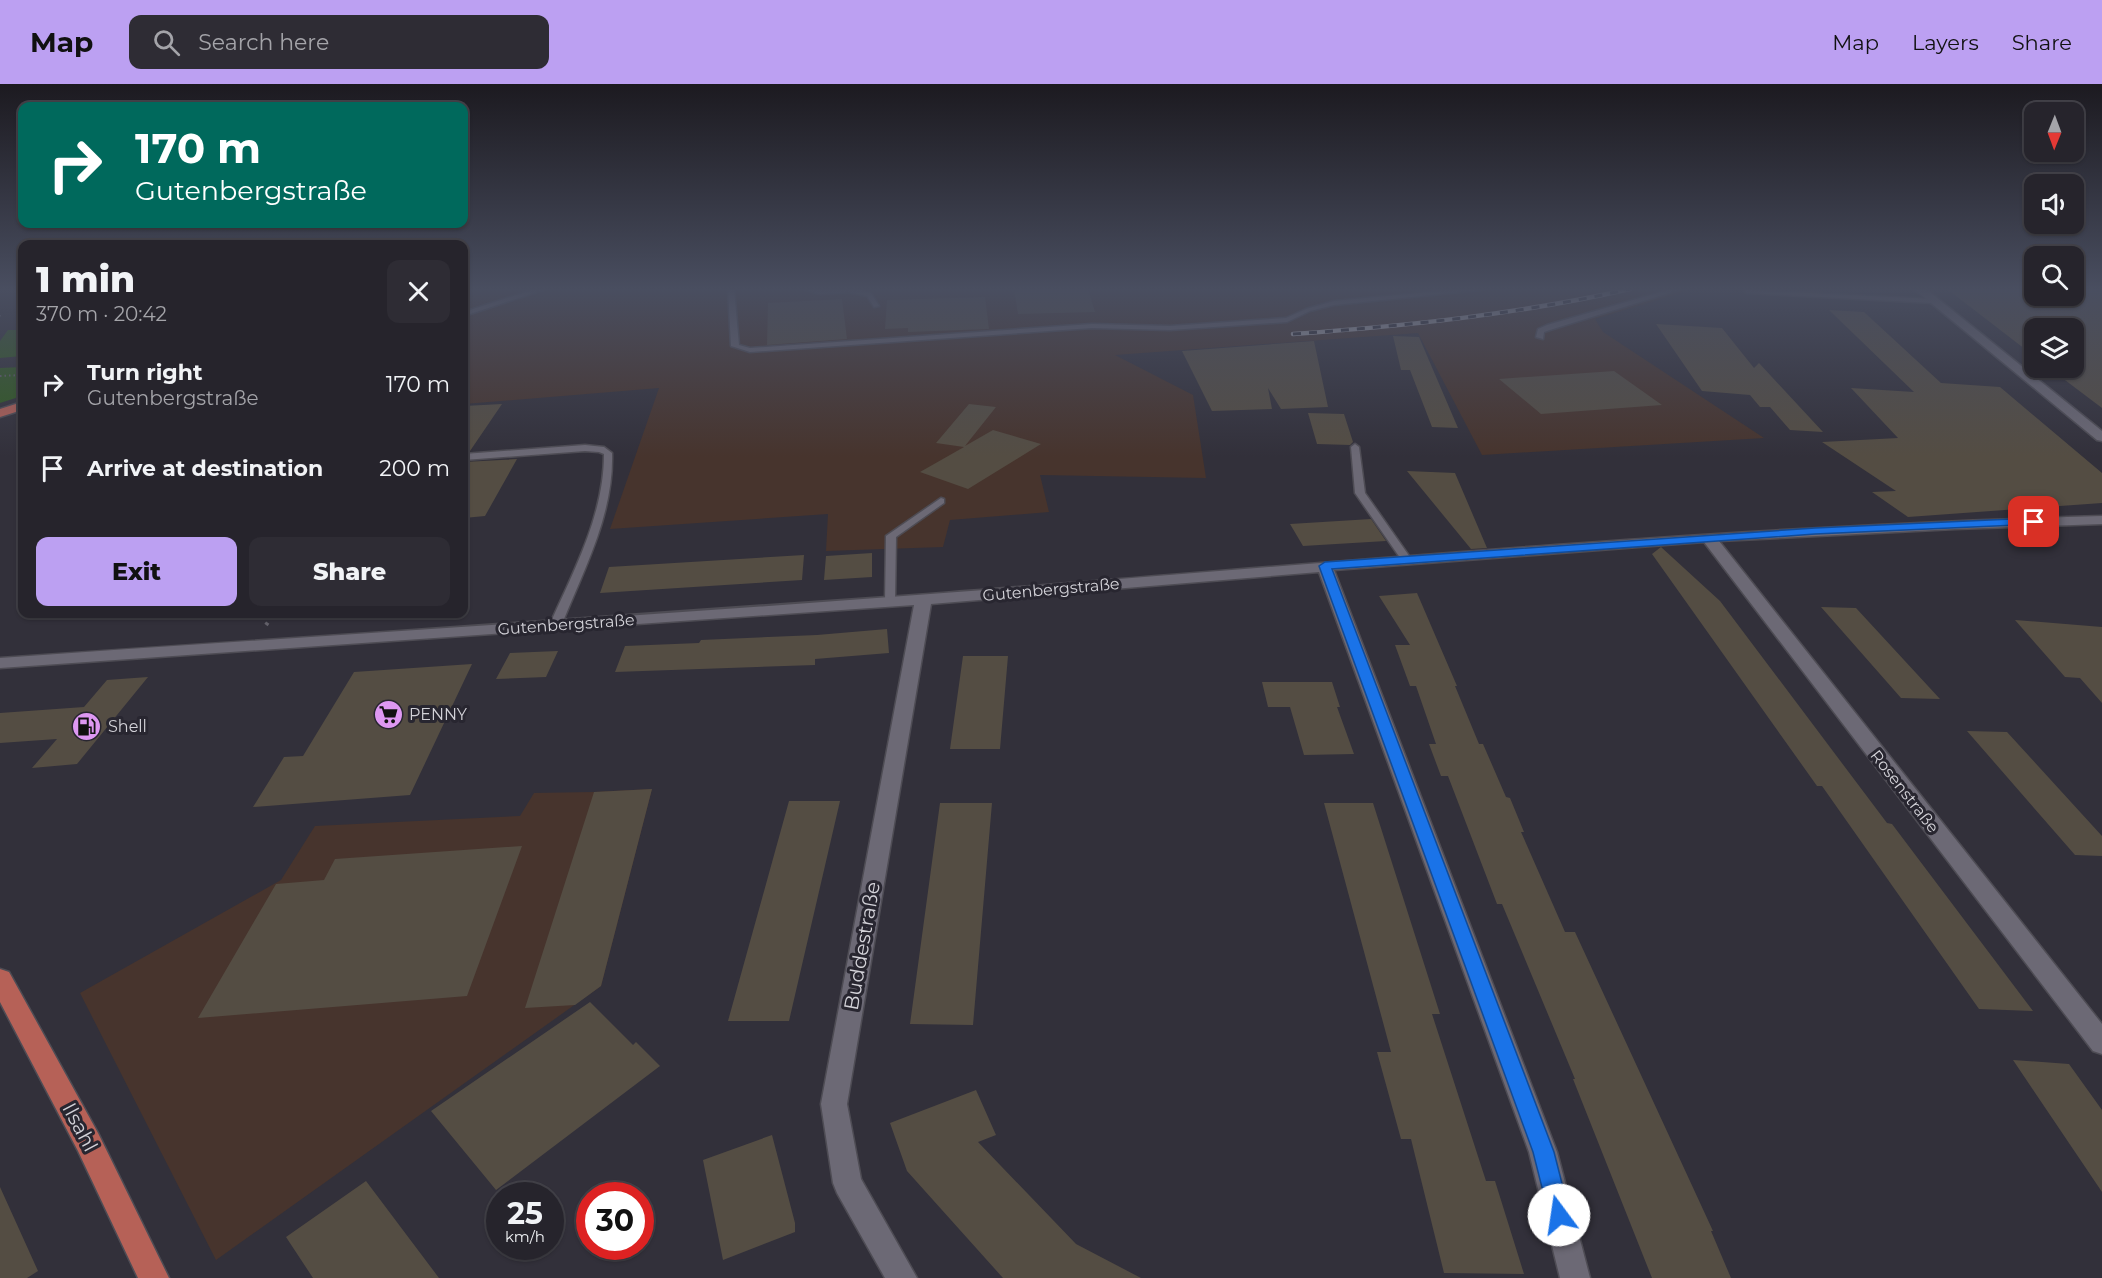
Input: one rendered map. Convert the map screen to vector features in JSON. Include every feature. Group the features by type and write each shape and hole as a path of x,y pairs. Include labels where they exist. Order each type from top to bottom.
{"main road":[{"path":"0,413 18,407"},
{"name":"Ilsahl","path":"0,979 88,1142 154,1278"}],"street":[{"path":"1987,345 2102,437"},
{"name":"Gutenbergstraße","path":"0,663 922,600 1325,566 1709,539 1965,523 2102,520"},
{"name":"Rosenstraße","path":"1709,539 2102,1043"},
{"path":"1325,566 1543,1152 1575,1278"},
{"name":"Buddestraße","path":"902,1278 847,1183 834,1104 922,600"}],"lane":[{"path":"735,345 750,350 825,345"},
{"path":"1355,447 1360,493 1407,560"},
{"path":"468,457 585,448 601,449 609,453 608,487 595,527 556,624"},
{"path":"890,602 891,536 941,501"}],"path":[{"path":"0,376 18,375"}],"shaded area":[{"path":"468,345 1257,345 1115,355 1193,395 1206,478 1040,475 1049,512 950,520 943,547 826,551 828,514 610,529 659,388 468,404"},
{"path":"1424,345 1622,345 1764,438 1482,455"},
{"path":"652,789 601,986 216,1260 80,993 281,880 315,826 520,816 534,793"}],"green space":[{"path":"0,345 18,345 18,356 0,358"},
{"path":"18,367 18,397 0,403 0,368"}],"building":[{"path":"1265,345 1315,345 1328,407 1281,409 1268,388 1272,409 1212,411 1182,351"},
{"path":"1395,345 1422,345 1458,428 1432,427 1410,370 1401,370"},
{"path":"1670,345 1735,345 1754,368 1759,363 1823,432 1790,430 1770,407 1760,407 1750,395 1702,391"},
{"path":"1865,345 1899,345 1941,383 2000,387 2102,473 2102,503 1908,517 1872,492 1896,491 1822,442 1898,438 1851,388 1914,392"},
{"path":"2084,345 2102,345 2102,408 2062,378 2084,378"},
{"path":"1614,371 1662,405 1541,414 1499,379"},
{"path":"502,404 468,451 468,406"},
{"path":"969,404 996,407 965,446 993,430 1041,444 968,489 920,472 964,447 936,443"},
{"path":"1308,413 1344,414 1353,442 1350,445 1317,444"},
{"path":"517,459 485,516 468,518 468,462"},
{"path":"1407,471 1455,473 1487,548 1471,549"},
{"path":"1371,519 1386,541 1303,546 1290,524"},
{"path":"1661,547 1720,601 1887,823 1892,824 2033,1011 1979,1009 1822,786 1817,786 1652,554"},
{"path":"872,553 872,577 824,580 826,556"},
{"path":"804,555 802,580 600,593 609,567"},
{"path":"1417,593 1479,744 1483,744 1506,797 1510,798 1524,832 1521,832 1565,932 1575,932 1713,1231 1711,1231 1731,1278 1652,1278 1573,1079 1575,1079 1502,904 1497,904 1448,776 1441,776 1429,744 1436,744 1416,686 1410,686 1395,645 1410,645 1379,596"},
{"path":"1821,607 1856,608 1940,699 1901,698"},
{"path":"2015,620 2102,627 2102,703 2080,678 2065,677"},
{"path":"887,629 889,653 815,659 815,665 615,672 625,646"},
{"path":"558,651 546,677 496,679 510,653"},
{"path":"963,656 1008,656 1000,749 950,749"},
{"name":"PENNY","path":"472,664 410,795 253,807 284,757 303,756 354,672"},
{"name":"Shell","path":"148,677 77,764 32,768 57,739 0,743 0,713 84,707 107,680"},
{"path":"1262,682 1332,682 1340,707 1337,707 1354,754 1304,755 1290,707 1268,707"},
{"path":"1967,731 2007,732 2102,836 2102,856 2075,855"},
{"path":"652,789 601,986 575,1005 525,1008 594,792"},
{"path":"789,801 840,801 789,1021 728,1021"},
{"path":"940,803 992,803 973,1025 910,1024"},
{"path":"1324,803 1373,803 1440,1014 1432,1014 1486,1181 1495,1181 1524,1274 1444,1273 1411,1139 1401,1139 1377,1052 1391,1052"},
{"path":"522,846 467,996 198,1018 276,884 324,880 335,859"},
{"path":"590,1002 633,1045 636,1042 660,1066 507,1182 489,1182 431,1111"},
{"path":"2013,1060 2069,1064 2102,1110 2102,1192"},
{"path":"976,1090 996,1135 978,1142 1076,1244 1141,1278 1003,1278 907,1171 890,1123"},
{"path":"772,1135 795,1223 795,1232 723,1260 703,1160"},
{"path":"366,1181 439,1278 313,1278 286,1237"},
{"path":"0,1187 38,1271 27,1278 0,1278"}],"place":[{"name":"PENNY","path":"388,714"},
{"name":"Shell","path":"87,726"}],"route":[{"path":"1559,1215 1543,1152 1325,566 1815,531 1965,523 2034,522"}]}
